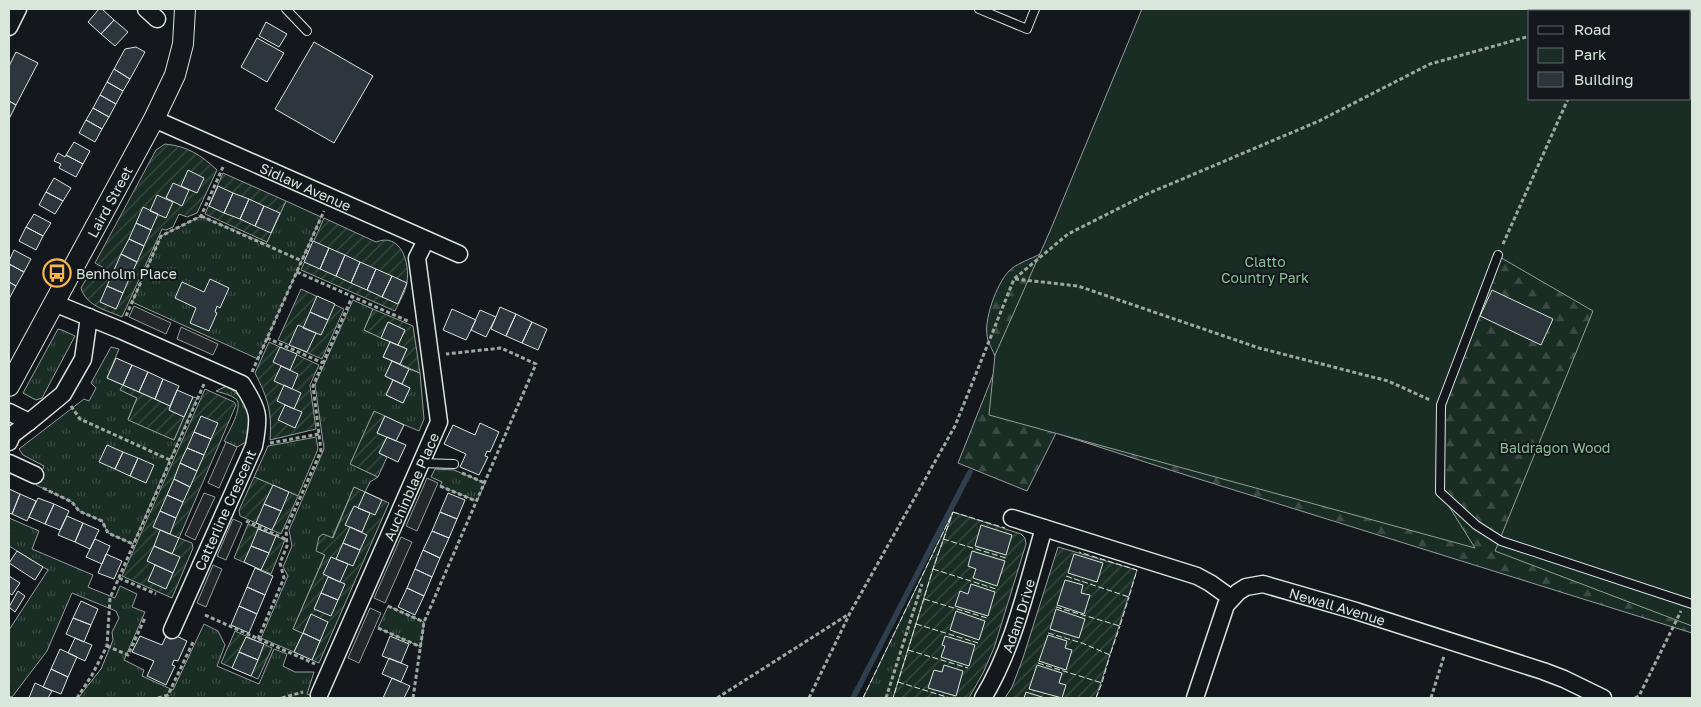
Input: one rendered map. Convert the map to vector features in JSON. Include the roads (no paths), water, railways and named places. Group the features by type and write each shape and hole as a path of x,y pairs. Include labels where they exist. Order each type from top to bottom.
{"street":[{"path":"9,27 18,9"},
{"name":"Laird Street","path":"9,386 154,119 175,75 183,44 185,9"},
{"name":"Sidlaw Avenue","path":"154,119 459,254"},
{"name":"Auchinblae Place","path":"319,695 439,422 417,258 426,240"},
{"path":"9,442 12,435 63,394 83,359 89,318 54,303"},
{"name":"Catterline Crescent","path":"89,318 242,384 254,402 258,424 254,446 172,630"},
{"path":"9,412 29,422"},
{"path":"9,463 35,475"},
{"path":"1012,518 1197,576 1210,582 1231,598 1222,613 1195,698"},
{"name":"Adam Drive","path":"983,698 996,677 1005,656 1044,528"},
{"name":"Newall Avenue","path":"1231,598 1246,587 1263,584 1564,678 1603,698"}],"lane":[{"path":"286,9 307,31"},
{"path":"979,9 1027,30 1035,9"},
{"path":"1498,255 1441,405 1440,492 1476,525 1501,541 1689,603"},
{"path":"421,463 454,464"}],"waterway":[{"path":"853,698 970,472"}],"place":[{"name":"Benholm Place","path":"57,273"}],"park label":[{"name":"Clatto Country Park","path":"1265,270"},
{"name":"Baldragon Wood","path":"1555,447"}]}
